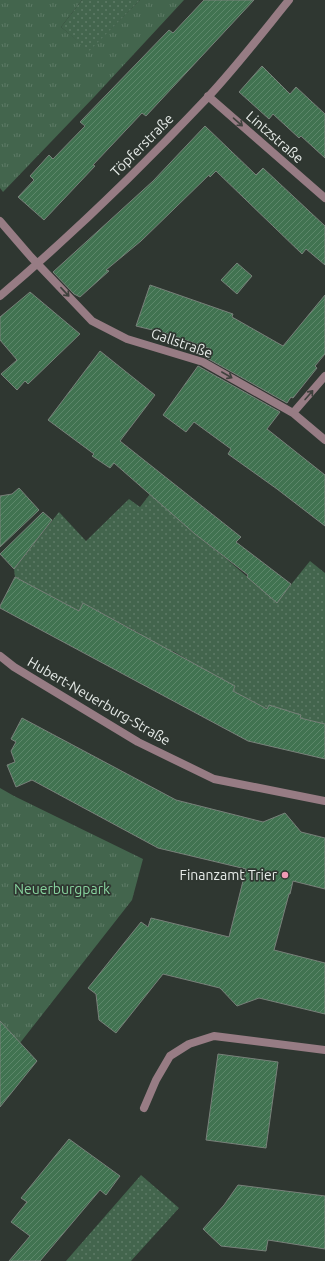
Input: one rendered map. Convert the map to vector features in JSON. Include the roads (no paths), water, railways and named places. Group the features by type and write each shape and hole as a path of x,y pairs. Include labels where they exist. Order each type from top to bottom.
{"street":[{"name":"Töpferstraße","path":"0,296 38,264 126,179 208,96 289,0"},
{"name":"Lintzstraße","path":"208,96 325,198"},
{"name":"Gallstraße","path":"0,221 92,322 127,339 204,362 293,414 325,440"},
{"path":"293,414 325,376"},
{"name":"Hubert-Neuerburg-Straße","path":"0,656 14,667 138,742 214,779 325,801"},
{"path":"144,1108 156,1080 170,1056 189,1044 214,1036 325,1050"}],"place":[{"name":"Finanzamt Trier","path":"285,875"}],"park label":[{"name":"Neuerburgpark","path":"62,889"}]}
